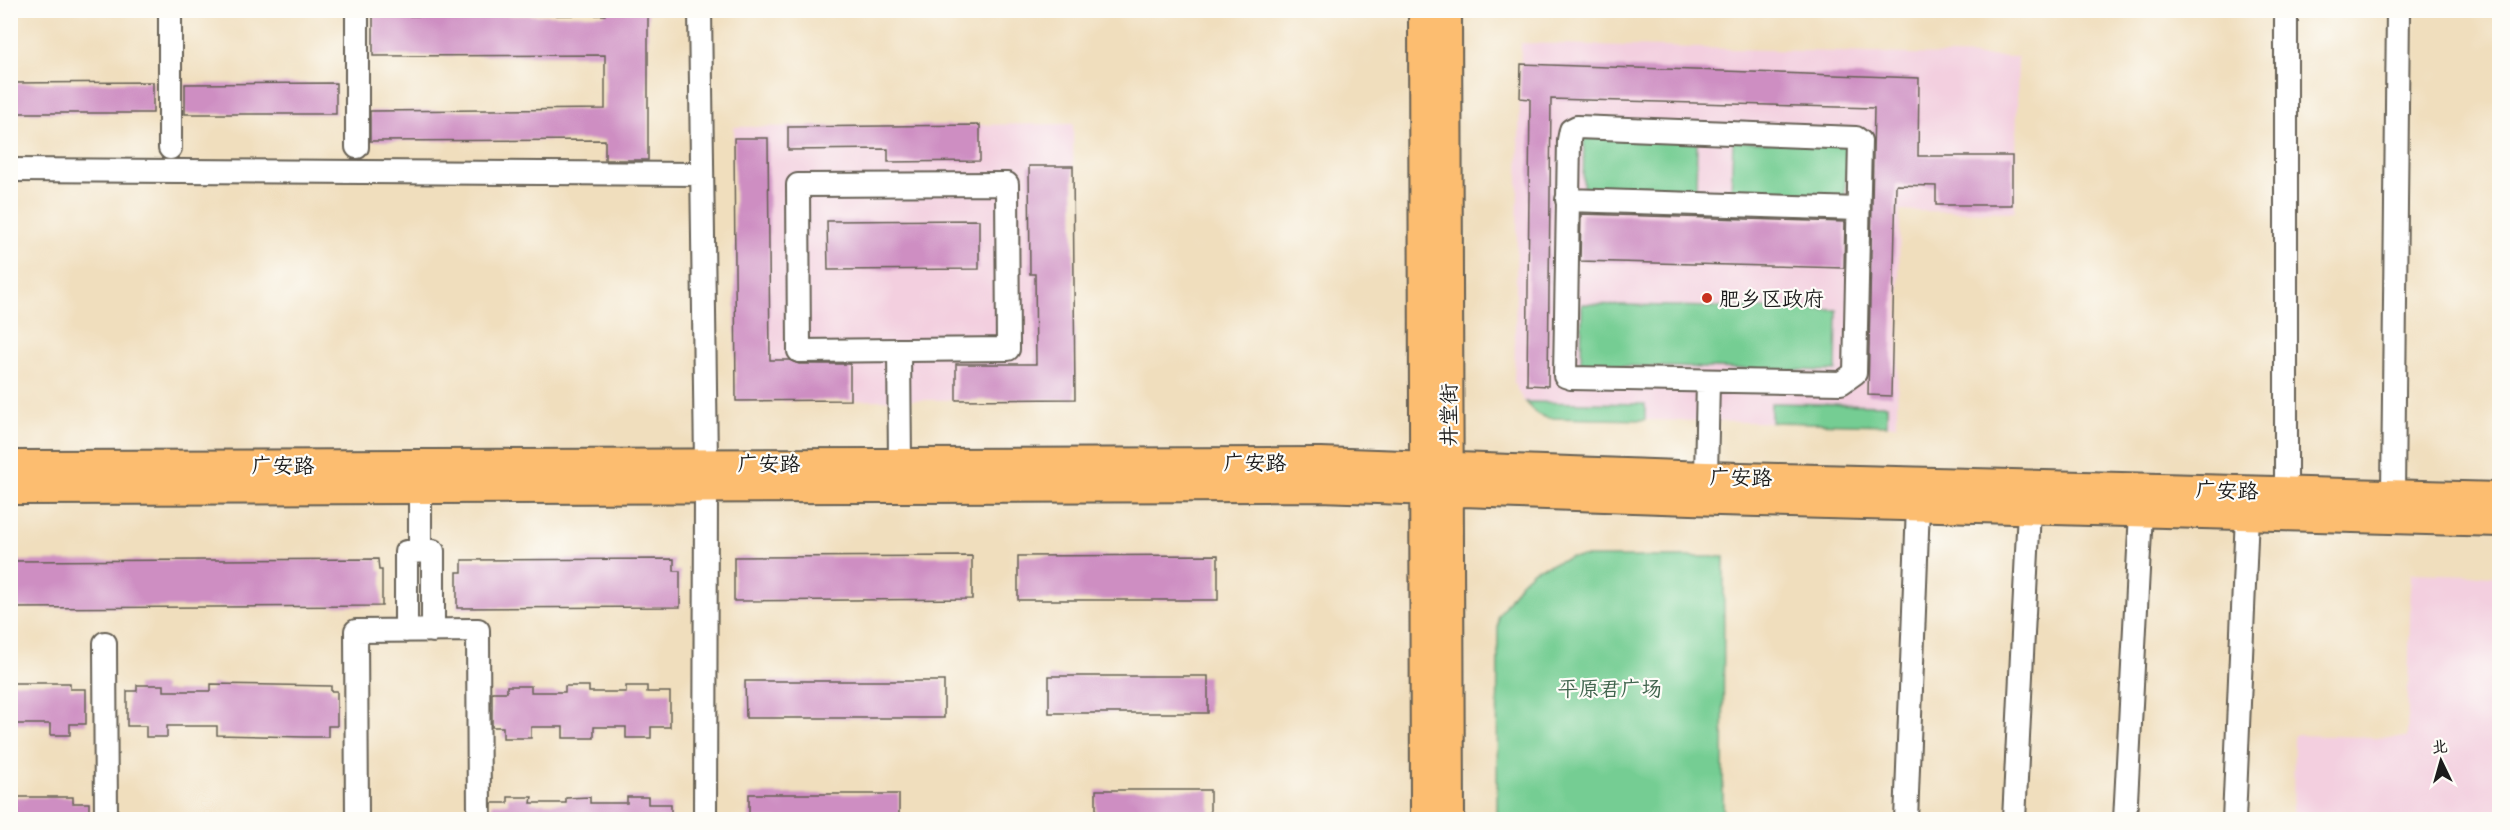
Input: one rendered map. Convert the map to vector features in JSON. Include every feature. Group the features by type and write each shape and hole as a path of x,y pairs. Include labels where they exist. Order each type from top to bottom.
{"main road":[{"name":"井堂街","path":"1423,10 1436,479 1450,819"},
{"name":"井堂街","path":"1425,819 1447,10"},
{"name":"广安路","path":"10,490 420,489 706,475 900,462 1321,462 1436,479 1918,506 2499,522"},
{"name":"广安路","path":"10,465 1320,487 1436,479 1706,476 2499,497"}],"street":[{"path":"170,10 170,148"},
{"path":"357,10 357,147"},
{"path":"700,10 706,475 705,819"},
{"path":"2286,10 2286,492"},
{"path":"2393,495 2398,10"},
{"path":"1577,127 1856,138 1860,146 1859,209 1855,373 1841,383 1571,378 1563,371 1571,130 1577,127"},
{"path":"10,170 702,174"},
{"path":"1007,184 1008,349 899,350 799,351 798,185 1007,184"},
{"path":"1567,200 1859,209"},
{"path":"899,350 900,462"},
{"path":"1706,476 1707,381"},
{"path":"420,489 420,551"},
{"path":"1906,819 1918,506"},
{"path":"2014,819 2029,510"},
{"path":"2125,819 2141,512"},
{"path":"2234,819 2247,515"},
{"path":"406,631 406,552 433,551 433,631"},
{"path":"357,819 356,631 478,630 479,819"},
{"path":"105,643 106,819"}],"shaded area":[{"name":"肥乡区政府","path":"1521,43 2018,57 2015,212 1900,211 1897,425 1547,418 1537,414 1523,401 1514,383"},
{"path":"1073,124 1075,399 736,401 734,127"},
{"path":"2411,573 2499,576 2499,819 2293,819 2294,735 2407,738"}],"green space":[{"path":"1584,137 1697,140 1696,193 1583,189"},
{"path":"1733,141 1847,145 1845,197 1731,194"},
{"path":"1582,304 1837,310 1836,371 1581,365"},
{"path":"1525,402 1645,404 1645,420 1547,418 1537,414"},
{"path":"1771,403 1887,405 1887,425 1771,422"},
{"name":"平原君广场","path":"1571,557 1724,557 1723,819 1497,819 1498,616 1521,582 1534,570"}],"building":[{"path":"605,10 648,10 648,160 605,160 605,140 370,141 370,111 605,109 605,55 373,56 373,16 605,15"},
{"path":"1521,64 1919,78 1918,156 2012,156 2012,205 1936,205 1936,186 1896,185 1891,396 1868,395 1874,108 1551,99 1548,386 1527,385 1530,99 1520,98"},
{"path":"153,82 153,113 10,113 10,83"},
{"path":"336,83 336,114 185,114 185,84"},
{"path":"980,125 980,161 888,162 888,149 788,150 788,127"},
{"path":"734,138 768,138 770,360 789,360 799,364 850,364 850,400 736,401"},
{"path":"1029,166 1073,166 1075,399 956,400 956,364 1036,364 1035,274 1030,274"},
{"path":"1581,214 1845,222 1844,268 1580,261"},
{"path":"979,220 979,269 828,270 827,221"},
{"path":"1218,555 1218,600 1018,600 1018,556"},
{"path":"972,556 972,599 734,601 734,557"},
{"path":"378,559 379,570 382,570 382,606 10,608 10,561"},
{"path":"674,559 674,571 680,571 680,607 457,608 457,572 462,572 462,560"},
{"path":"1049,676 1208,676 1208,713 1049,713"},
{"path":"745,681 944,681 944,718 746,718"},
{"path":"10,683 70,683 70,689 86,689 86,724 70,724 70,735 50,735 50,724 10,724"},
{"path":"211,684 331,686 331,691 337,691 337,726 328,726 328,737 217,735 217,726 167,726 167,737 146,737 146,726 127,726 127,691 137,691 137,685 164,685 164,691 211,691"},
{"path":"507,686 531,686 531,692 565,692 565,686 589,686 589,692 626,692 626,686 647,686 647,692 670,692 670,727 651,727 651,738 626,738 626,727 594,727 594,738 563,738 563,727 531,727 531,738 503,738 503,727 492,727 492,692 507,692"},
{"path":"1096,790 1210,790 1210,819 1096,819"},
{"path":"749,794 899,794 899,819 749,819"},
{"path":"10,797 73,797 73,803 89,803 89,819 10,819"},
{"path":"508,797 532,797 531,803 566,803 566,798 590,797 590,803 627,803 627,797 648,797 648,804 671,804 671,819 492,819 492,803 508,803"}],"place":[{"name":"肥乡区政府","path":"1707,298"}]}
